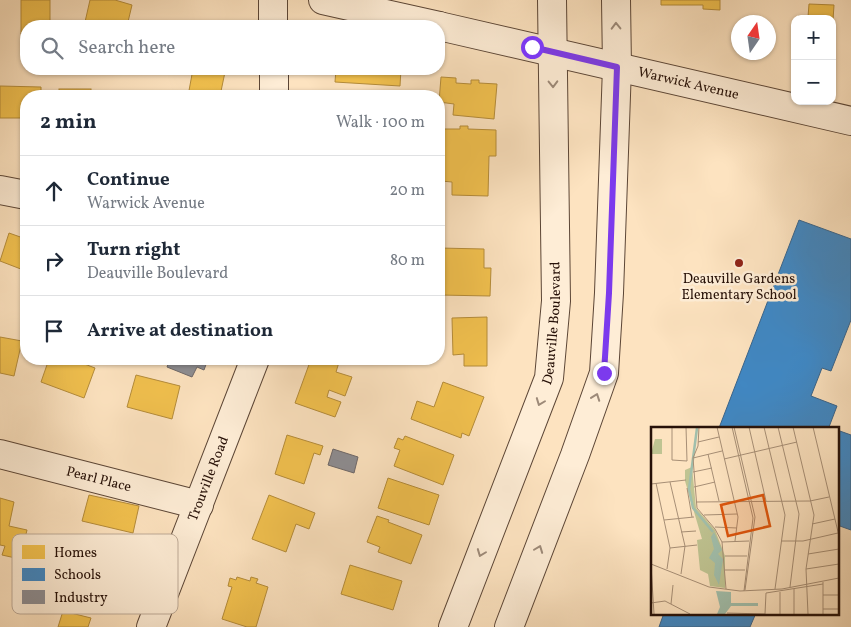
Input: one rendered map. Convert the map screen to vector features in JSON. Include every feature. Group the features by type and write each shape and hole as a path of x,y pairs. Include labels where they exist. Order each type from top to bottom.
{"street":[{"path":"273,0 273,20"},
{"name":"Warwick Avenue","path":"323,0 412,20"},
{"name":"Deauville Boulevard","path":"452,627 549,378 556,301 552,0"},
{"path":"509,627 575,455 604,373 609,293 617,67 616,0"},
{"name":"Warwick Avenue","path":"445,27 851,122"},
{"path":"274,75 274,90"},
{"path":"0,190 20,194"},
{"name":"Trouville Road","path":"178,557 253,365"},
{"name":"Pearl Place","path":"0,454 198,505"},
{"name":"Trouville Road","path":"151,627 156,614"}],"building: Homes":[{"path":"21,0 50,0 50,20 21,20"},
{"path":"90,0 115,0 132,5 128,20 85,20"},
{"path":"661,0 720,0 720,10 703,9 703,5 661,5"},
{"path":"809,4 834,5 833,15 808,15"},
{"path":"192,75 224,75 221,90 189,90"},
{"path":"336,75 401,75 400,86 335,82"},
{"path":"441,77 456,78 456,83 471,84 471,80 479,80 479,83 497,84 494,119 453,115 454,104 445,103 445,90 440,90"},
{"path":"0,86 41,87 41,90 20,90 20,118 0,118"},
{"path":"59,89 91,89 91,90"},
{"path":"460,126 468,126 468,129 496,130 496,156 489,156 488,196 452,195 452,182 445,181 445,129 460,129"},
{"path":"9,233 20,237 20,269 0,261"},
{"path":"445,248 484,249 484,268 491,268 490,296 445,295"},
{"path":"487,317 487,366 464,366 464,354 453,355 452,318"},
{"path":"0,337 20,341 20,350 14,376 0,373"},
{"path":"47,365 87,365 95,368 84,398 41,382"},
{"path":"309,365 338,365 336,372 352,377 345,396 329,390 327,397 341,402 335,417 295,403"},
{"path":"136,375 180,386 172,419 127,407"},
{"path":"443,382 484,397 469,436 462,433 461,438 411,419 417,401 434,407"},
{"path":"287,435 323,446 320,455 314,453 304,484 275,474"},
{"path":"405,436 454,455 443,485 394,466 400,450 394,448 398,438 403,440"},
{"path":"388,478 439,495 429,525 378,508"},
{"path":"89,495 139,506 133,533 82,521"},
{"path":"269,495 315,513 309,529 296,524 286,552 252,539"},
{"path":"0,498 14,502 9,526 27,530 26,534 12,534 12,557 2,555 5,546 0,545"},
{"path":"377,516 422,535 411,564 378,552 380,547 367,542"},
{"path":"350,565 402,581 393,610 341,594"},
{"path":"237,577 250,581 251,577 258,579 256,583 268,587 256,627 247,627 222,619 232,587 228,586 230,578 236,580"},
{"path":"62,614 75,614 91,618 88,627 58,627"}],"building: Schools":[{"path":"799,220 851,239 851,320 831,371 822,368 811,396 837,406 829,427 719,427"},
{"path":"838,430 851,435 851,530 838,525"},
{"path":"664,614 756,614 750,627 659,627"}],"building: Industry":[{"path":"168,365 206,365 204,370 197,367 192,377 167,367"},
{"path":"333,449 358,457 354,473 328,465"}],"place":[{"name":"Deauville Gardens Elementary School","path":"739,263"}],"route":[{"path":"532,47 617,67 609,293 604,373"}]}
